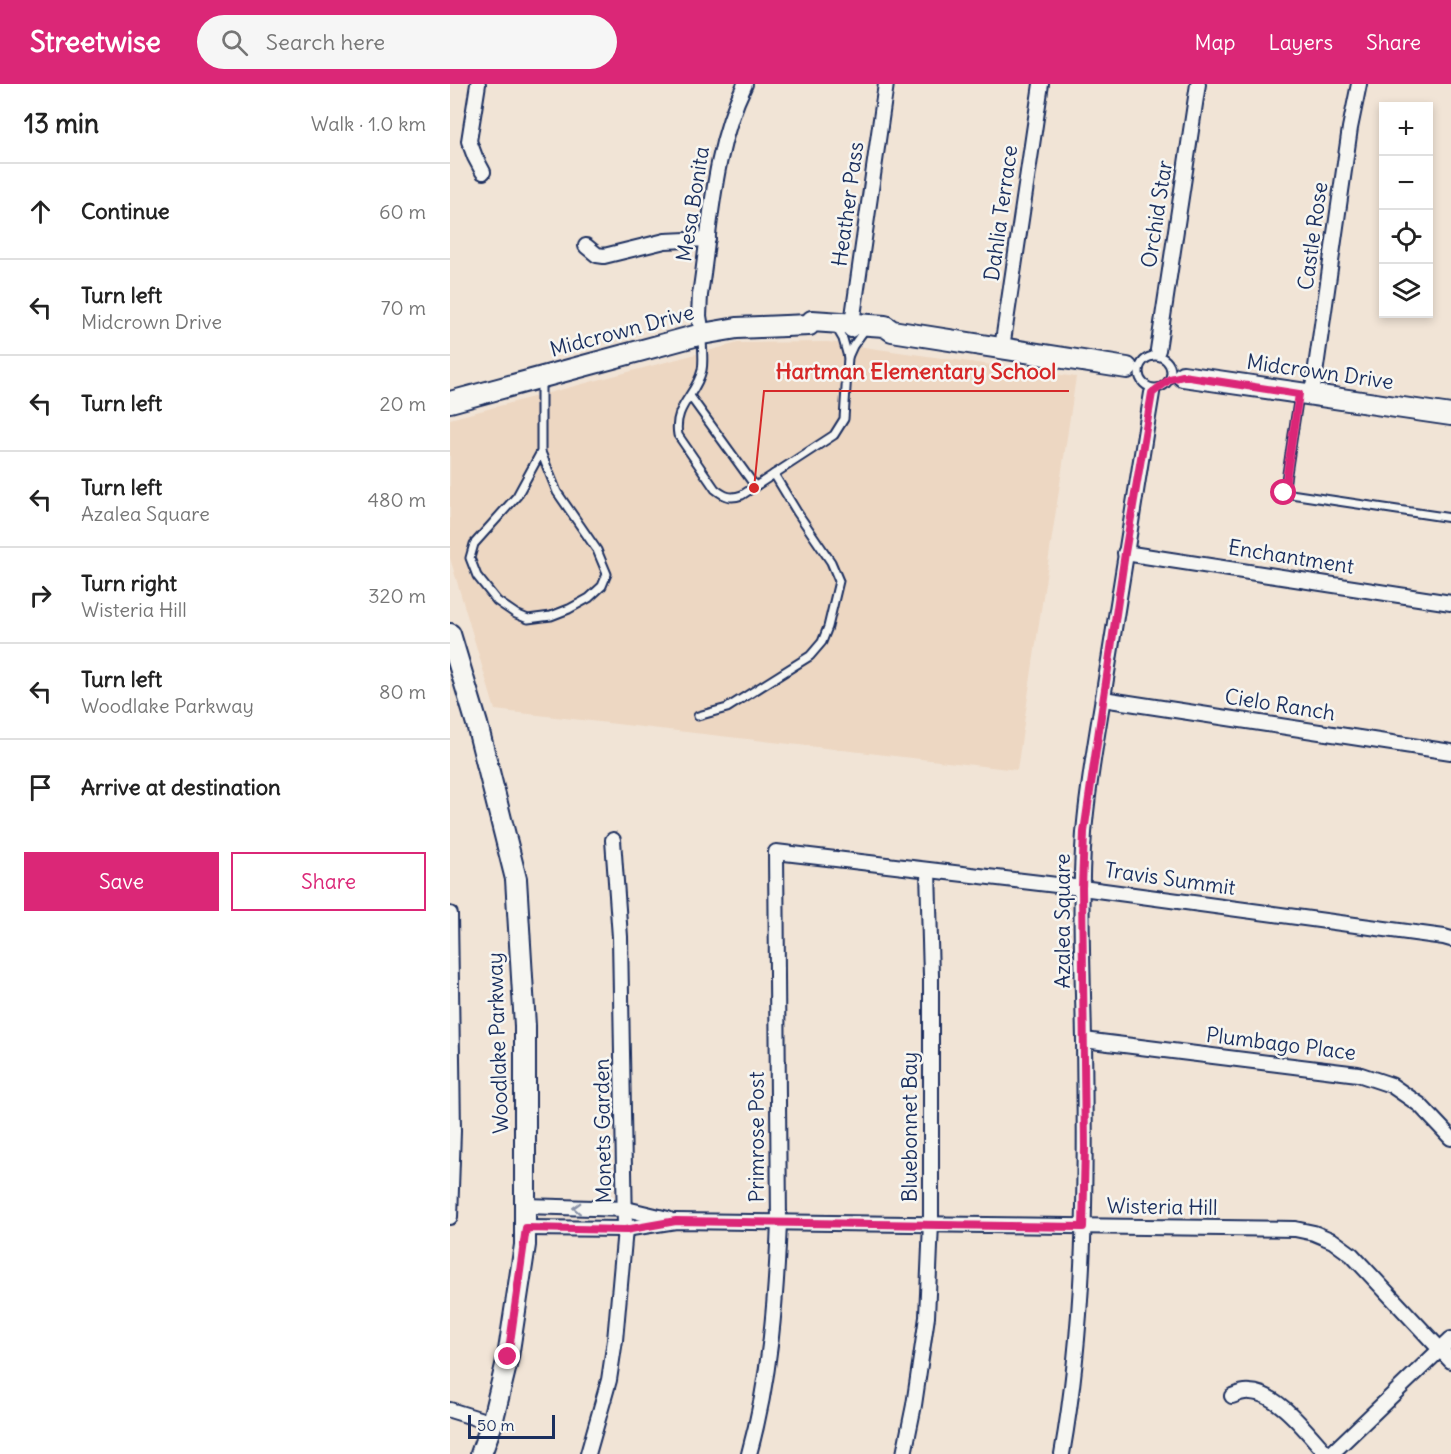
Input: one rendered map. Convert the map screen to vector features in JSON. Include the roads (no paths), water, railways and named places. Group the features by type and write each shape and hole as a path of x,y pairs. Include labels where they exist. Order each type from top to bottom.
{"street":[{"path":"478,84 470,141 483,172"},
{"name":"Mesa Bonita","path":"702,334 699,316 700,295 723,143 730,118 745,84"},
{"name":"Heather Pass","path":"847,327 886,84"},
{"name":"Dahlia Terrace","path":"1002,348 1041,84"},
{"name":"Orchid Star","path":"1157,354 1198,84"},
{"name":"Castle Rose","path":"1305,394 1359,84"},
{"path":"586,246 597,255 604,256 665,241 708,239"},
{"name":"Midcrown Drive","path":"450,402 702,334 737,328 808,325 812,321 847,327 885,326 892,331 1136,369"},
{"name":"Midcrown Drive","path":"1174,375 1451,415"},
{"name":"Azalea Square","path":"1062,1454 1078,1332 1083,1227 1085,1148 1082,888 1084,832 1125,553 1153,389"},
{"name":"Enchantment","path":"1125,553 1451,603"},
{"name":"Woodlake Parkway","path":"450,634 477,723 516,879 525,1026 526,1228 508,1357 492,1423 481,1454"},
{"name":"Cielo Ranch","path":"1103,699 1451,752"},
{"name":"Monets Garden","path":"588,1454 609,1380 615,1340 626,1209 620,937 613,840"},
{"name":"Travis Summit","path":"776,852 1082,888 1451,939"},
{"name":"Primrose Post","path":"749,1454 768,1360 776,1283 778,1222 776,852"},
{"name":"Bluebonnet Bay","path":"904,1454 927,1317 931,1223 928,871"},
{"path":"450,914 453,1131 450,1217"},
{"name":"Plumbago Place","path":"1084,1041 1358,1074 1391,1085 1420,1105 1451,1138"},
{"name":"Wisteria Hill","path":"525,1206 626,1209 676,1221"},
{"name":"Wisteria Hill","path":"526,1228 625,1230 676,1221 1295,1229 1314,1233 1333,1241 1352,1256 1451,1361"},
{"path":"1232,1396 1248,1391 1266,1395 1281,1405 1329,1454 1451,1339"},
{"path":"450,1410 492,1423"}],"lane":[{"path":"847,327 853,346 848,357"},
{"path":"702,334 702,370 677,417 678,435 715,489 723,496 733,498 834,435 844,419 848,357 847,327"},
{"path":"1157,354 1166,360 1174,375 1167,383 1153,389 1144,383 1136,369 1157,354"},
{"path":"541,378 541,452 557,492 597,549 607,574 602,586 589,598 551,616 528,619 496,601 477,576 471,558 474,544 518,496 541,452"},
{"path":"1305,394 1284,493 1451,518"},
{"path":"690,396 755,486"},
{"path":"698,716 727,708 810,656 822,642 828,627 839,581 831,562 774,474"}],"place":[{"name":"Hartman Elementary School","path":"754,488"}]}
